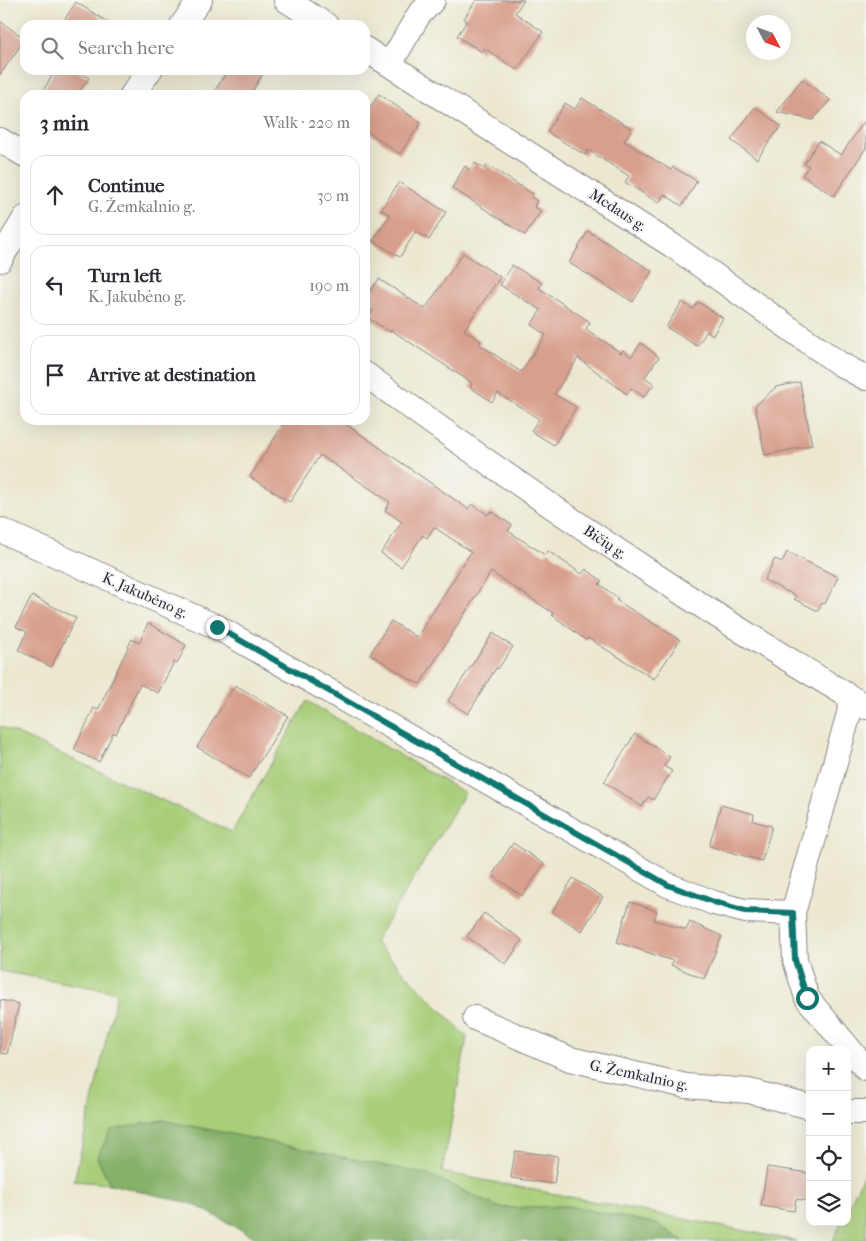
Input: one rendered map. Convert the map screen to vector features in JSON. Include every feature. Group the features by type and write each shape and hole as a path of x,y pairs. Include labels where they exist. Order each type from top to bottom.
{"street":[{"path":"186,20 200,0"},
{"path":"286,0 318,20"},
{"path":"390,64 418,16 433,0"},
{"name":"Medaus g.","path":"370,52 673,246 840,364 866,378"},
{"path":"136,90 146,75"},
{"path":"0,140 20,152"},
{"path":"0,260 20,226"},
{"name":"Bičių g.","path":"370,378 470,452 597,538 859,703"},
{"name":"K. Jakubėno g.","path":"0,530 217,627 668,885 745,911 793,913"},
{"path":"859,703 793,913 795,960 807,998 866,1069"},
{"name":"G. Žemkalnio g.","path":"475,1018 570,1059 686,1086 749,1091 806,1106"},
{"path":"851,1112 866,1112"}],"green space":[{"path":"307,701 465,793 375,942 467,1037 442,1172 797,1241 683,1241 657,1224 568,1206 500,1208 430,1175 97,1157 110,1184 74,1181 117,992 0,971 0,726 232,832"},
{"path":"163,1120 430,1175 500,1208 568,1206 657,1224 683,1241 262,1241 193,1204 110,1184 97,1157 111,1130"},
{"path":"866,1169 866,1241 833,1241 839,1226 851,1226 851,1201"}],"building":[{"path":"476,0 524,0 515,13 543,32 517,70 484,48 482,52 457,36 467,21 464,19"},
{"path":"76,2 104,20 64,20"},
{"path":"0,21 20,35 20,46 0,75"},
{"path":"53,75 84,75 89,78 81,90 43,90"},
{"path":"225,75 262,75 253,90 215,90"},
{"path":"802,79 830,100 813,120 777,112"},
{"path":"379,94 421,123 400,154 370,133 370,108"},
{"path":"582,98 632,129 624,141 671,170 673,167 697,181 682,206 664,194 659,203 625,182 629,176 588,150 585,155 547,132 565,103 575,109"},
{"path":"755,107 781,126 757,159 731,140"},
{"path":"866,119 866,148 834,196 802,175 809,166 804,163 819,141 841,155"},
{"path":"475,163 485,169 487,165 533,194 531,197 537,201 534,207 541,211 525,235 452,188 465,166 470,170"},
{"path":"399,182 446,212 429,240 416,231 400,257 373,241 390,215 381,210"},
{"path":"588,231 652,271 633,302 569,263"},
{"path":"463,253 500,277 464,330 481,341 479,344 521,372 546,335 531,325 541,310 500,285 512,265 542,283 539,288 590,322 586,329 621,353 623,350 631,357 641,343 659,357 645,377 654,384 644,397 631,388 627,394 578,358 554,394 576,407 554,445 531,431 539,419 498,393 492,402 470,387 472,383 391,330 390,332 370,319 373,311 370,309 370,292 379,279 425,309"},
{"path":"682,302 693,309 698,302 723,318 713,335 707,331 697,346 666,327"},
{"path":"800,382 812,445 765,455 755,406 776,387"},
{"path":"283,425 347,425 468,509 472,504 488,515 491,511 512,525 508,531 545,555 548,551 582,574 586,569 602,581 599,584 618,598 616,600 680,640 654,679 588,638 586,640 552,615 553,613 491,572 420,684 370,654 391,621 417,637 471,552 434,527 427,538 423,535 401,567 381,553 402,522 385,510 390,502 320,455 290,502 250,477"},
{"path":"787,552 838,577 825,604 822,603 818,611 794,599 796,596 764,580 775,559 782,562"},
{"path":"32,596 76,618 51,667 18,650 27,632 16,627"},
{"path":"148,623 186,645 177,664 174,662 158,693 140,684 116,734 113,733 99,762 74,750 94,708 98,710 132,639 139,643"},
{"path":"493,633 513,647 498,669 496,668 468,714 448,701"},
{"path":"235,685 288,716 249,778 197,747"},
{"path":"635,734 670,757 664,766 672,771 653,800 648,797 642,807 604,782"},
{"path":"721,805 754,814 753,821 772,826 762,861 709,846"},
{"path":"513,843 544,864 522,896 492,875"},
{"path":"573,878 603,897 582,931 552,912"},
{"path":"630,902 657,911 654,920 686,930 690,922 722,936 704,979 671,965 673,961 617,942"},
{"path":"484,913 522,940 506,964 467,937"},
{"path":"0,1000 19,1004 7,1054 0,1053"},
{"path":"515,1151 558,1156 554,1184 511,1178"},
{"path":"767,1167 806,1172 806,1200 796,1199 794,1211 761,1206"}],"route":[{"path":"217,627 595,845 668,885 745,911 793,913 795,960 807,998"}]}
